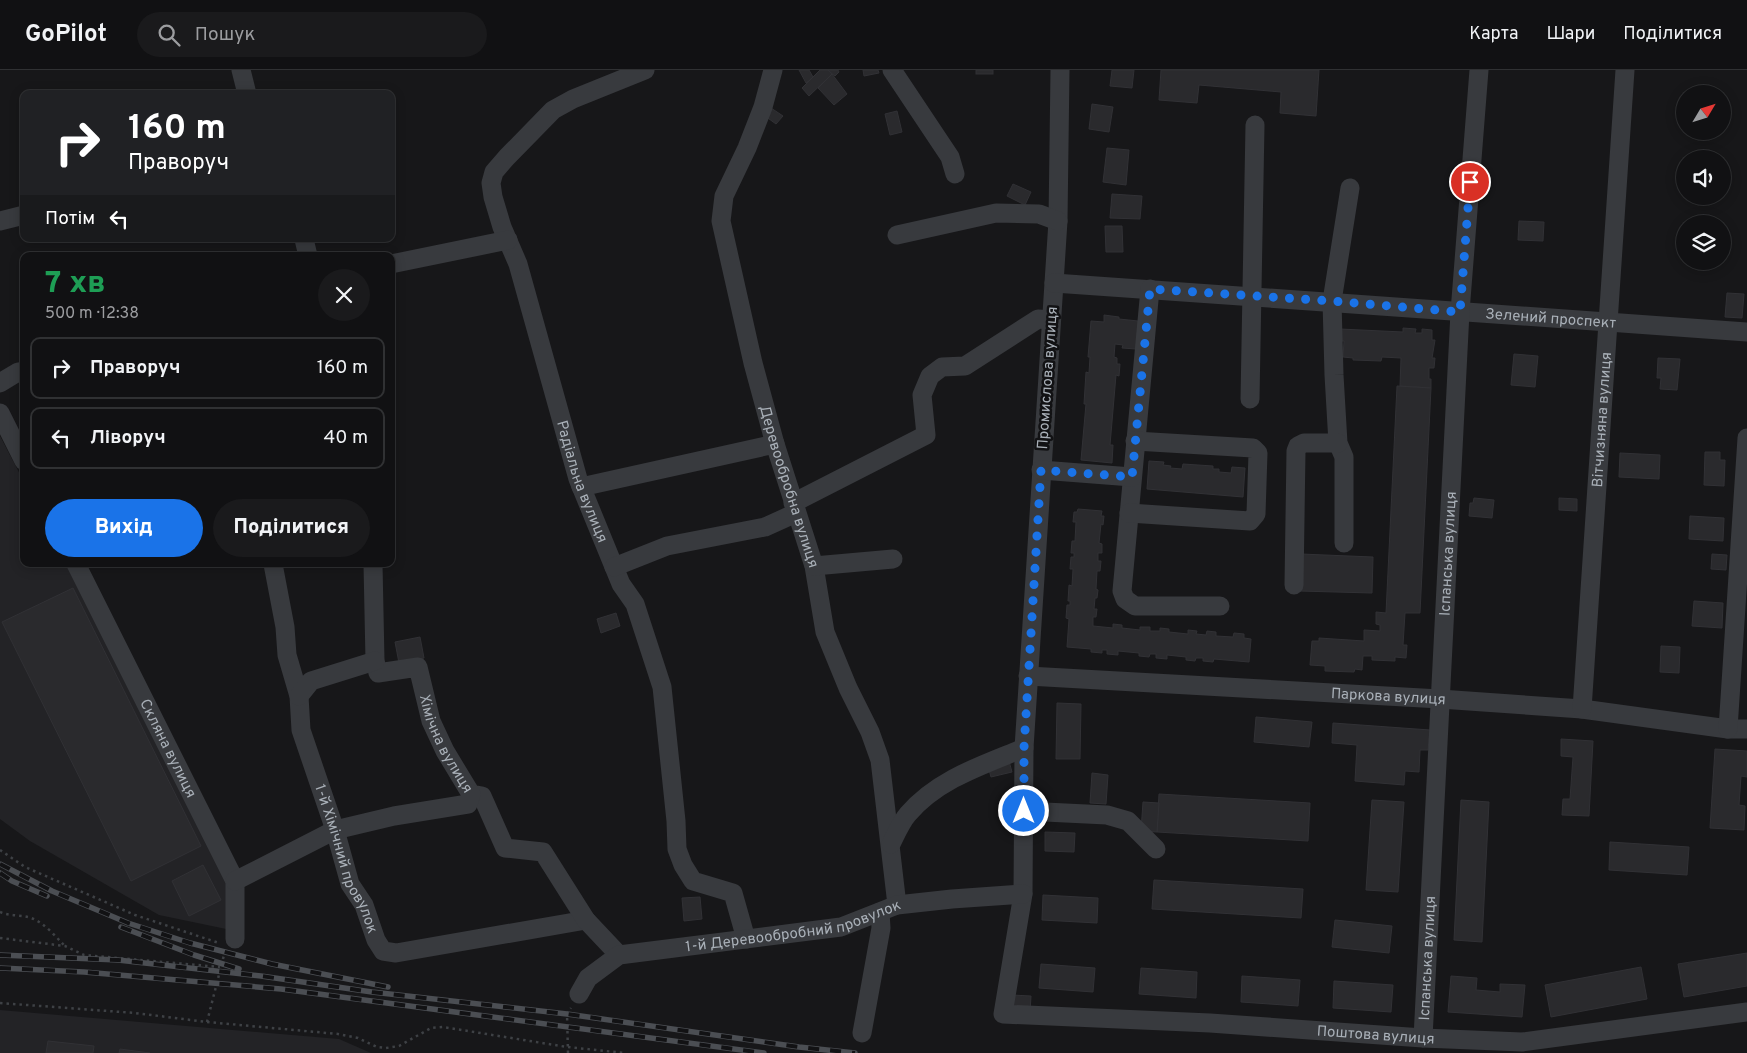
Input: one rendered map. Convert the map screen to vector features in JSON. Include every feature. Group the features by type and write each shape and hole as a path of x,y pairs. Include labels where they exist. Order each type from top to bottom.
{"street":[{"path":"241,70 247,90"},
{"name":"Радіальна вулиця","path":"645,70 573,99 553,110 500,164 494,172 491,183 493,197 518,264 581,487 621,584 635,604 662,687 676,821 677,849 683,865 693,881 733,893 746,939"},
{"name":"Деревообробна вулиця","path":"773,70 763,108 747,148 724,196 721,220 753,363 775,444 814,566 825,632 848,688 870,732 880,760 890,844 888,908 881,928 862,1033"},
{"path":"892,70 950,157 955,174"},
{"name":"Промислова вулиця","path":"1002,1014 1023,894 1024,748 1058,222 1060,70"},
{"name":"Іспанська вулиця","path":"1423,1038 1460,312 1480,70"},
{"name":"Вітчизняна вулиця","path":"1582,709 1625,70"},
{"path":"1250,399 1255,125"},
{"path":"1344,543 1344,457 1338,443 1332,301 1350,188"},
{"path":"897,235 996,213 1039,214 1058,222"},
{"path":"0,221 20,216"},
{"path":"395,263 508,240"},
{"name":"Зелений проспект","path":"1054,283 1332,301 1747,332"},
{"path":"1150,289 1122,591 1125,599 1135,606 1220,606"},
{"path":"614,568 668,546 765,527 795,508 926,435 922,395 930,376 942,368 965,366 1038,319 1051,320"},
{"path":"0,383 20,373"},
{"path":"0,413 20,453"},
{"path":"1728,729 1747,438"},
{"path":"1129,514 1250,521 1256,514 1258,453 1253,448 1136,441"},
{"path":"1294,584 1296,451 1298,446 1304,443 1338,443"},
{"path":"581,487 775,444"},
{"path":"1041,470 1132,477"},
{"path":"814,566 893,559"},
{"name":"Скляна вулиця","path":"78,567 235,881 232,942"},
{"name":"1-й Хімічний провулок","path":"274,567 285,627 286,655 299,696 301,730 335,830 350,884 364,905 376,940 383,951 396,953 586,920"},
{"path":"299,696 311,681 375,661 373,567"},
{"name":"Хімічна вулиця","path":"375,661 378,673 418,667 431,721 445,751 471,794 482,796 505,848 543,852 586,920 619,955"},
{"name":"Паркова вулиця","path":"1028,676 1440,699 1582,709 1728,729 1747,729"},
{"path":"890,844 907,814 937,787 970,770 1024,748"},
{"path":"235,881 335,830 394,816 468,804 471,794"},
{"path":"1024,811 1107,815 1120,818 1128,821 1156,849"},
{"name":"1-й Деревообробний провулок","path":"579,994 588,978 619,955 841,927 888,908 952,899 1023,894"},
{"name":"Поштова вулиця","path":"1002,1014 1210,1022 1423,1038 1522,1042 1747,1012"}],"path":[{"path":"0,850 25,867 135,915 232,942 223,953 207,1022"},
{"path":"0,912 30,918 46,927 65,946"},
{"path":"0,938 65,946 84,955 220,967"},
{"path":"568,1053 567,1014 579,994"},
{"path":"0,1003 135,1012 207,1022 338,1034 358,1038 376,1047 386,1048 399,1046 431,1028 443,1027 567,1047 625,1053"}],"shaded area":[{"path":"0,436 20,474 20,567 68,567 229,879 231,930 159,915 30,841 0,819"},
{"path":"0,1010 339,1039 371,1053 0,1053"}],"building":[{"path":"799,70 809,70 813,77 806,83"},
{"path":"820,70 828,70 832,74 809,96 802,88"},
{"path":"828,70 838,70 839,72 835,76"},
{"path":"863,70 878,70 879,73 864,76"},
{"path":"976,70 993,70 993,74 976,74"},
{"path":"1112,70 1134,70 1132,88 1110,86"},
{"path":"1161,70 1319,70 1316,116 1280,113 1281,92 1199,85 1197,103 1159,100"},
{"path":"832,74 847,94 834,105 818,88"},
{"path":"1092,104 1113,107 1109,132 1089,129"},
{"path":"771,108 783,116 776,124 765,116"},
{"path":"897,111 902,132 890,135 885,114"},
{"path":"1107,148 1129,150 1126,185 1103,182"},
{"path":"1013,184 1031,192 1025,205 1007,196"},
{"path":"1112,194 1142,196 1140,219 1110,218"},
{"path":"1519,221 1544,222 1543,241 1518,240"},
{"path":"1105,226 1122,226 1123,252 1106,252"},
{"path":"1727,293 1744,294 1742,318 1725,317"},
{"path":"1104,315 1138,321 1136,349 1122,348 1123,345 1115,344 1114,357 1117,358 1117,364 1120,364 1119,376 1116,375 1110,445 1113,445 1112,463 1081,460 1086,404 1084,404 1086,372 1089,373 1090,357 1088,357 1091,321 1104,322"},
{"path":"1403,328 1416,329 1415,333 1422,333 1422,329 1432,330 1432,340 1435,340 1432,358 1435,358 1434,368 1429,368 1431,388 1400,386 1401,358 1382,357 1381,361 1353,360 1353,358 1343,357 1344,341 1340,341 1340,329 1403,332"},
{"path":"1514,354 1538,356 1535,387 1511,385"},
{"path":"1658,358 1680,359 1677,390 1660,389 1661,378 1657,378"},
{"path":"1397,386 1431,388 1420,613 1405,613 1403,645 1407,645 1406,658 1395,657 1395,661 1372,660 1372,656 1363,656 1362,670 1355,669 1354,672 1325,671 1325,666 1310,665 1312,641 1319,641 1319,638 1364,641 1364,630 1380,631 1380,625 1376,624 1376,612 1386,613"},
{"path":"1705,452 1720,452 1720,460 1725,460 1724,486 1704,485"},
{"path":"1620,453 1660,455 1659,479 1619,477"},
{"path":"1149,461 1164,462 1163,465 1171,466 1170,468 1182,469 1183,464 1213,466 1213,469 1219,469 1219,472 1231,473 1232,467 1245,468 1243,497 1147,489"},
{"path":"1474,498 1494,500 1492,518 1469,516 1470,503 1473,503"},
{"path":"1559,498 1577,499 1577,511 1559,510"},
{"path":"1078,509 1102,511 1101,516 1104,516 1099,543 1102,544 1102,553 1098,553 1098,561 1101,561 1100,571 1097,571 1096,589 1098,590 1094,609 1097,609 1096,617 1093,617 1093,626 1113,628 1113,624 1122,625 1122,628 1140,630 1140,627 1150,627 1150,631 1160,631 1160,628 1169,629 1169,632 1188,634 1188,630 1197,631 1196,634 1206,635 1207,631 1216,632 1216,636 1233,637 1234,633 1244,634 1244,638 1251,639 1249,662 1214,659 1213,662 1203,661 1203,658 1196,658 1195,661 1186,660 1186,657 1167,655 1167,659 1156,658 1156,654 1150,654 1149,657 1139,656 1139,653 1118,651 1118,655 1107,654 1107,650 1102,650 1102,653 1091,652 1091,649 1067,647 1069,619 1066,618 1067,605 1070,605 1070,601 1068,601 1069,585 1072,586 1073,569 1070,569 1071,557 1074,557 1074,553 1071,553 1072,541 1075,541 1076,522 1073,522 1074,512 1077,512"},
{"path":"1690,516 1724,518 1723,541 1689,539"},
{"path":"1301,554 1373,557 1372,593 1299,591"},
{"path":"1712,554 1727,555 1726,570 1711,569"},
{"path":"73,588 201,846 131,881 2,622"},
{"path":"1694,601 1723,603 1722,628 1692,626"},
{"path":"616,613 620,626 601,633 597,619"},
{"path":"420,637 424,658 399,663 395,642"},
{"path":"1661,646 1680,647 1679,673 1660,672"},
{"path":"1057,703 1081,704 1080,759 1056,759"},
{"path":"1256,717 1312,722 1309,747 1254,742"},
{"path":"1333,723 1430,730 1428,750 1420,750 1419,772 1405,771 1404,785 1355,781 1357,745 1332,743"},
{"path":"1561,739 1593,741 1589,816 1562,815 1563,799 1570,799 1573,757 1561,756"},
{"path":"1715,749 1747,751 1747,777 1741,776 1739,805 1745,806 1744,830 1710,828"},
{"path":"1009,761 1012,772 991,777 988,766"},
{"path":"1092,773 1108,775 1106,804 1090,803"},
{"path":"1159,794 1310,803 1308,841 1157,832"},
{"path":"1372,800 1404,802 1398,892 1366,890"},
{"path":"1461,800 1489,802 1482,942 1454,940"},
{"path":"1143,802 1159,803 1157,832 1141,831"},
{"path":"1045,832 1075,833 1074,852 1045,851"},
{"path":"1610,842 1689,847 1687,875 1609,870"},
{"path":"203,865 221,900 189,916 172,881"},
{"path":"1154,880 1303,889 1301,918 1152,909"},
{"path":"1043,895 1098,898 1097,923 1042,920"},
{"path":"700,897 702,919 684,921 682,898"},
{"path":"1335,920 1392,926 1389,953 1332,947"},
{"path":"1747,953 1747,986 1684,997 1678,964"},
{"path":"1041,964 1095,968 1093,992 1039,988"},
{"path":"1641,967 1647,999 1551,1017 1545,985"},
{"path":"1141,968 1197,972 1196,998 1139,994"},
{"path":"1242,976 1300,980 1298,1006 1241,1002"},
{"path":"1451,976 1477,978 1476,990 1500,992 1500,984 1525,985 1522,1017 1448,1012"},
{"path":"1334,981 1393,985 1391,1012 1333,1008"},
{"path":"1012,995 1031,996 1030,1012 1011,1011"},
{"path":"48,1041 94,1046 93,1053 46,1053"},
{"path":"120,1049 150,1053 119,1053"}],"railway":[{"path":"0,864 52,891 128,923 190,943 272,964 388,987"},
{"path":"0,873 12,881 47,896"},
{"path":"121,927 194,955 239,969"},
{"path":"0,955 118,960 261,976 372,992 567,1014 799,1047 855,1053"},
{"path":"0,968 84,972 281,989 764,1053"}],"route":[{"path":"1024,811 1024,748 1041,470 1132,477 1150,289 1460,312 1470,182"}]}
